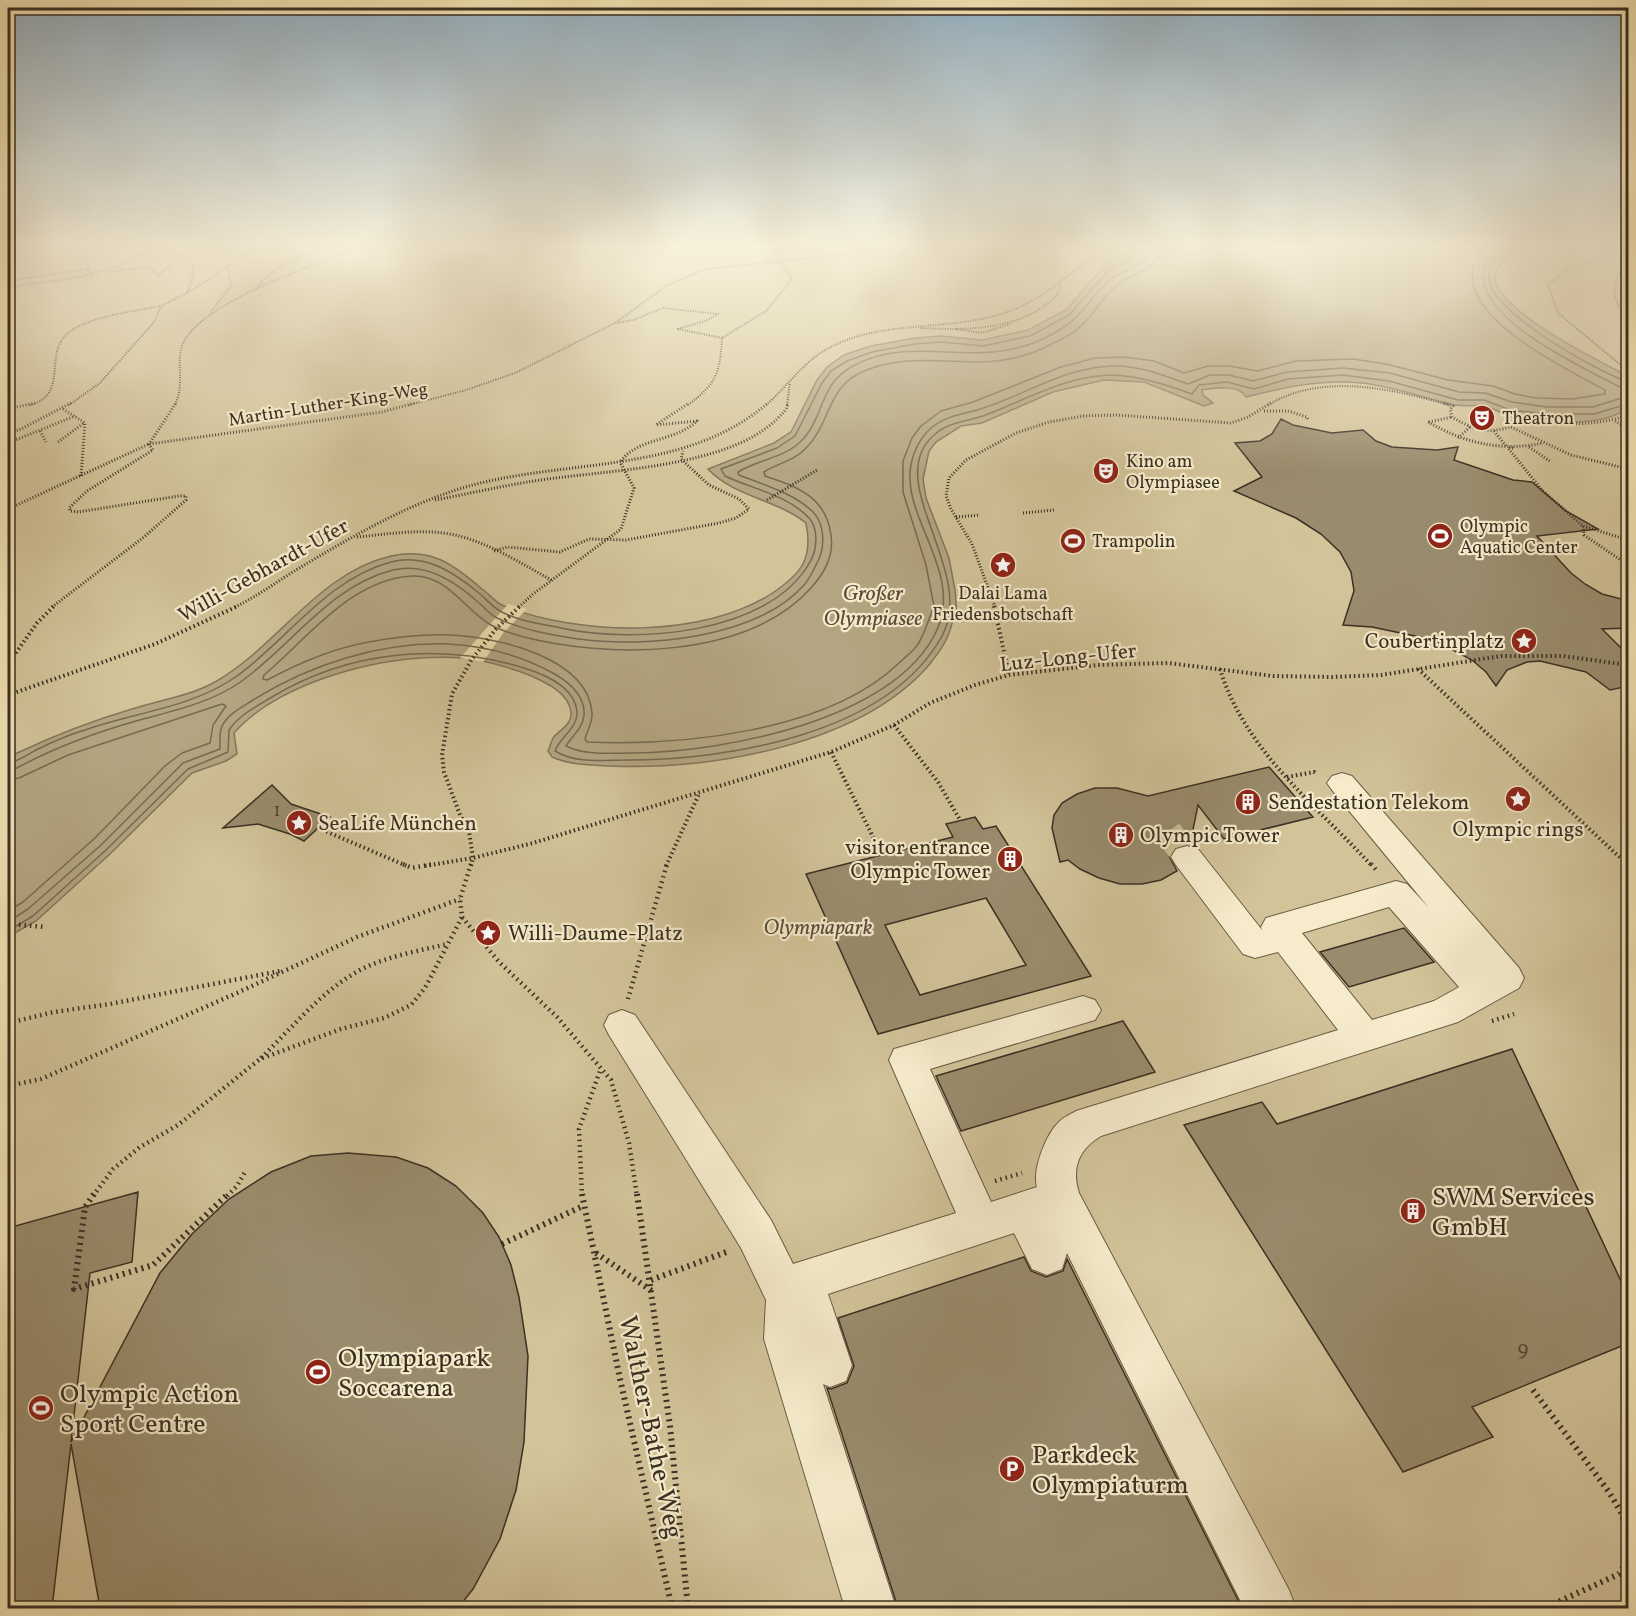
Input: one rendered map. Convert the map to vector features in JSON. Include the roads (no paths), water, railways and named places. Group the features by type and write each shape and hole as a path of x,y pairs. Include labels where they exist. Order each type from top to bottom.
{"lane":[{"path":"1047,1255 1043,1205 1055,1180 1063,1146 1074,1132 1090,1123 1445,1012 1507,978 1328,777"},
{"path":"1187,857 1255,945 1286,938"},
{"path":"1364,1037 1278,927 1396,894 1483,990"},
{"path":"981,1224 907,1060 1083,1010"},
{"path":"622,1025 756,1234 795,1289 830,1365"},
{"path":"795,1289 981,1224 1043,1205"},
{"path":"1043,1205 1271,1608"},
{"path":"795,1289 786,1339 870,1608"}],"water":[{"name":"Großer Olympiasee","path":"1044,321 1533,321 1571,346 1626,375 1628,378 1628,408 1603,419 1570,422 1535,421 1507,415 1492,408 1455,405 1385,387 1346,382 1302,385 1246,397 1238,390 1232,389 1202,390 1203,395 1213,403 1204,406 1144,382 1104,380 1053,392 982,423 961,426 936,442 929,451 923,479 926,498 949,558 957,616 953,617 945,642 929,665 900,693 864,715 824,733 781,747 736,757 692,764 588,765 559,760 552,757 548,751 553,738 565,727 571,717 570,706 556,689 529,675 479,660 434,657 372,665 340,673 309,684 254,714 234,733 237,754 226,761 192,773 110,854 36,921 8,937 8,758 87,724 185,694 215,682 259,650 299,612 342,578 365,565 391,556 418,554 441,560 461,572 501,605 535,616 568,623 641,628 678,625 713,618 745,607 774,592 798,571 803,564 808,546 806,523 782,508 730,486 708,469 774,443 791,432 817,380 827,367 844,355 871,346 915,338 941,336 982,340 1028,330"}],"tunnel":[{"path":"1168,832 1187,857"}],"place":[{"name":"Theatron","path":"1482,418"},
{"name":"Kino am Olympiasee","path":"1106,471"},
{"name":"Olympic Aquatic Center","path":"1440,536"},
{"name":"Trampolin","path":"1073,541"},
{"name":"Dalai Lama Friedensbotschaft","path":"1003,565"},
{"name":"Coubertinplatz","path":"1524,641"},
{"name":"Olympic rings","path":"1518,799"},
{"name":"Sendestation Telekom","path":"1248,802"},
{"name":"SeaLife München","path":"299,823"},
{"name":"Olympic Tower","path":"1121,835"},
{"name":"visitor entrance Olympic Tower","path":"1010,859"},
{"name":"Willi-Daume-Platz","path":"488,933"},
{"name":"SWM Services GmbH","path":"1413,1211"},
{"name":"Olympiapark Soccarena","path":"318,1372"},
{"name":"Olympic Action Sport Centre","path":"41,1408"},
{"name":"Parkdeck Olympiaturm","path":"1012,1469"}],"park label":[{"name":"Olympiapark","path":"818,927"}]}
